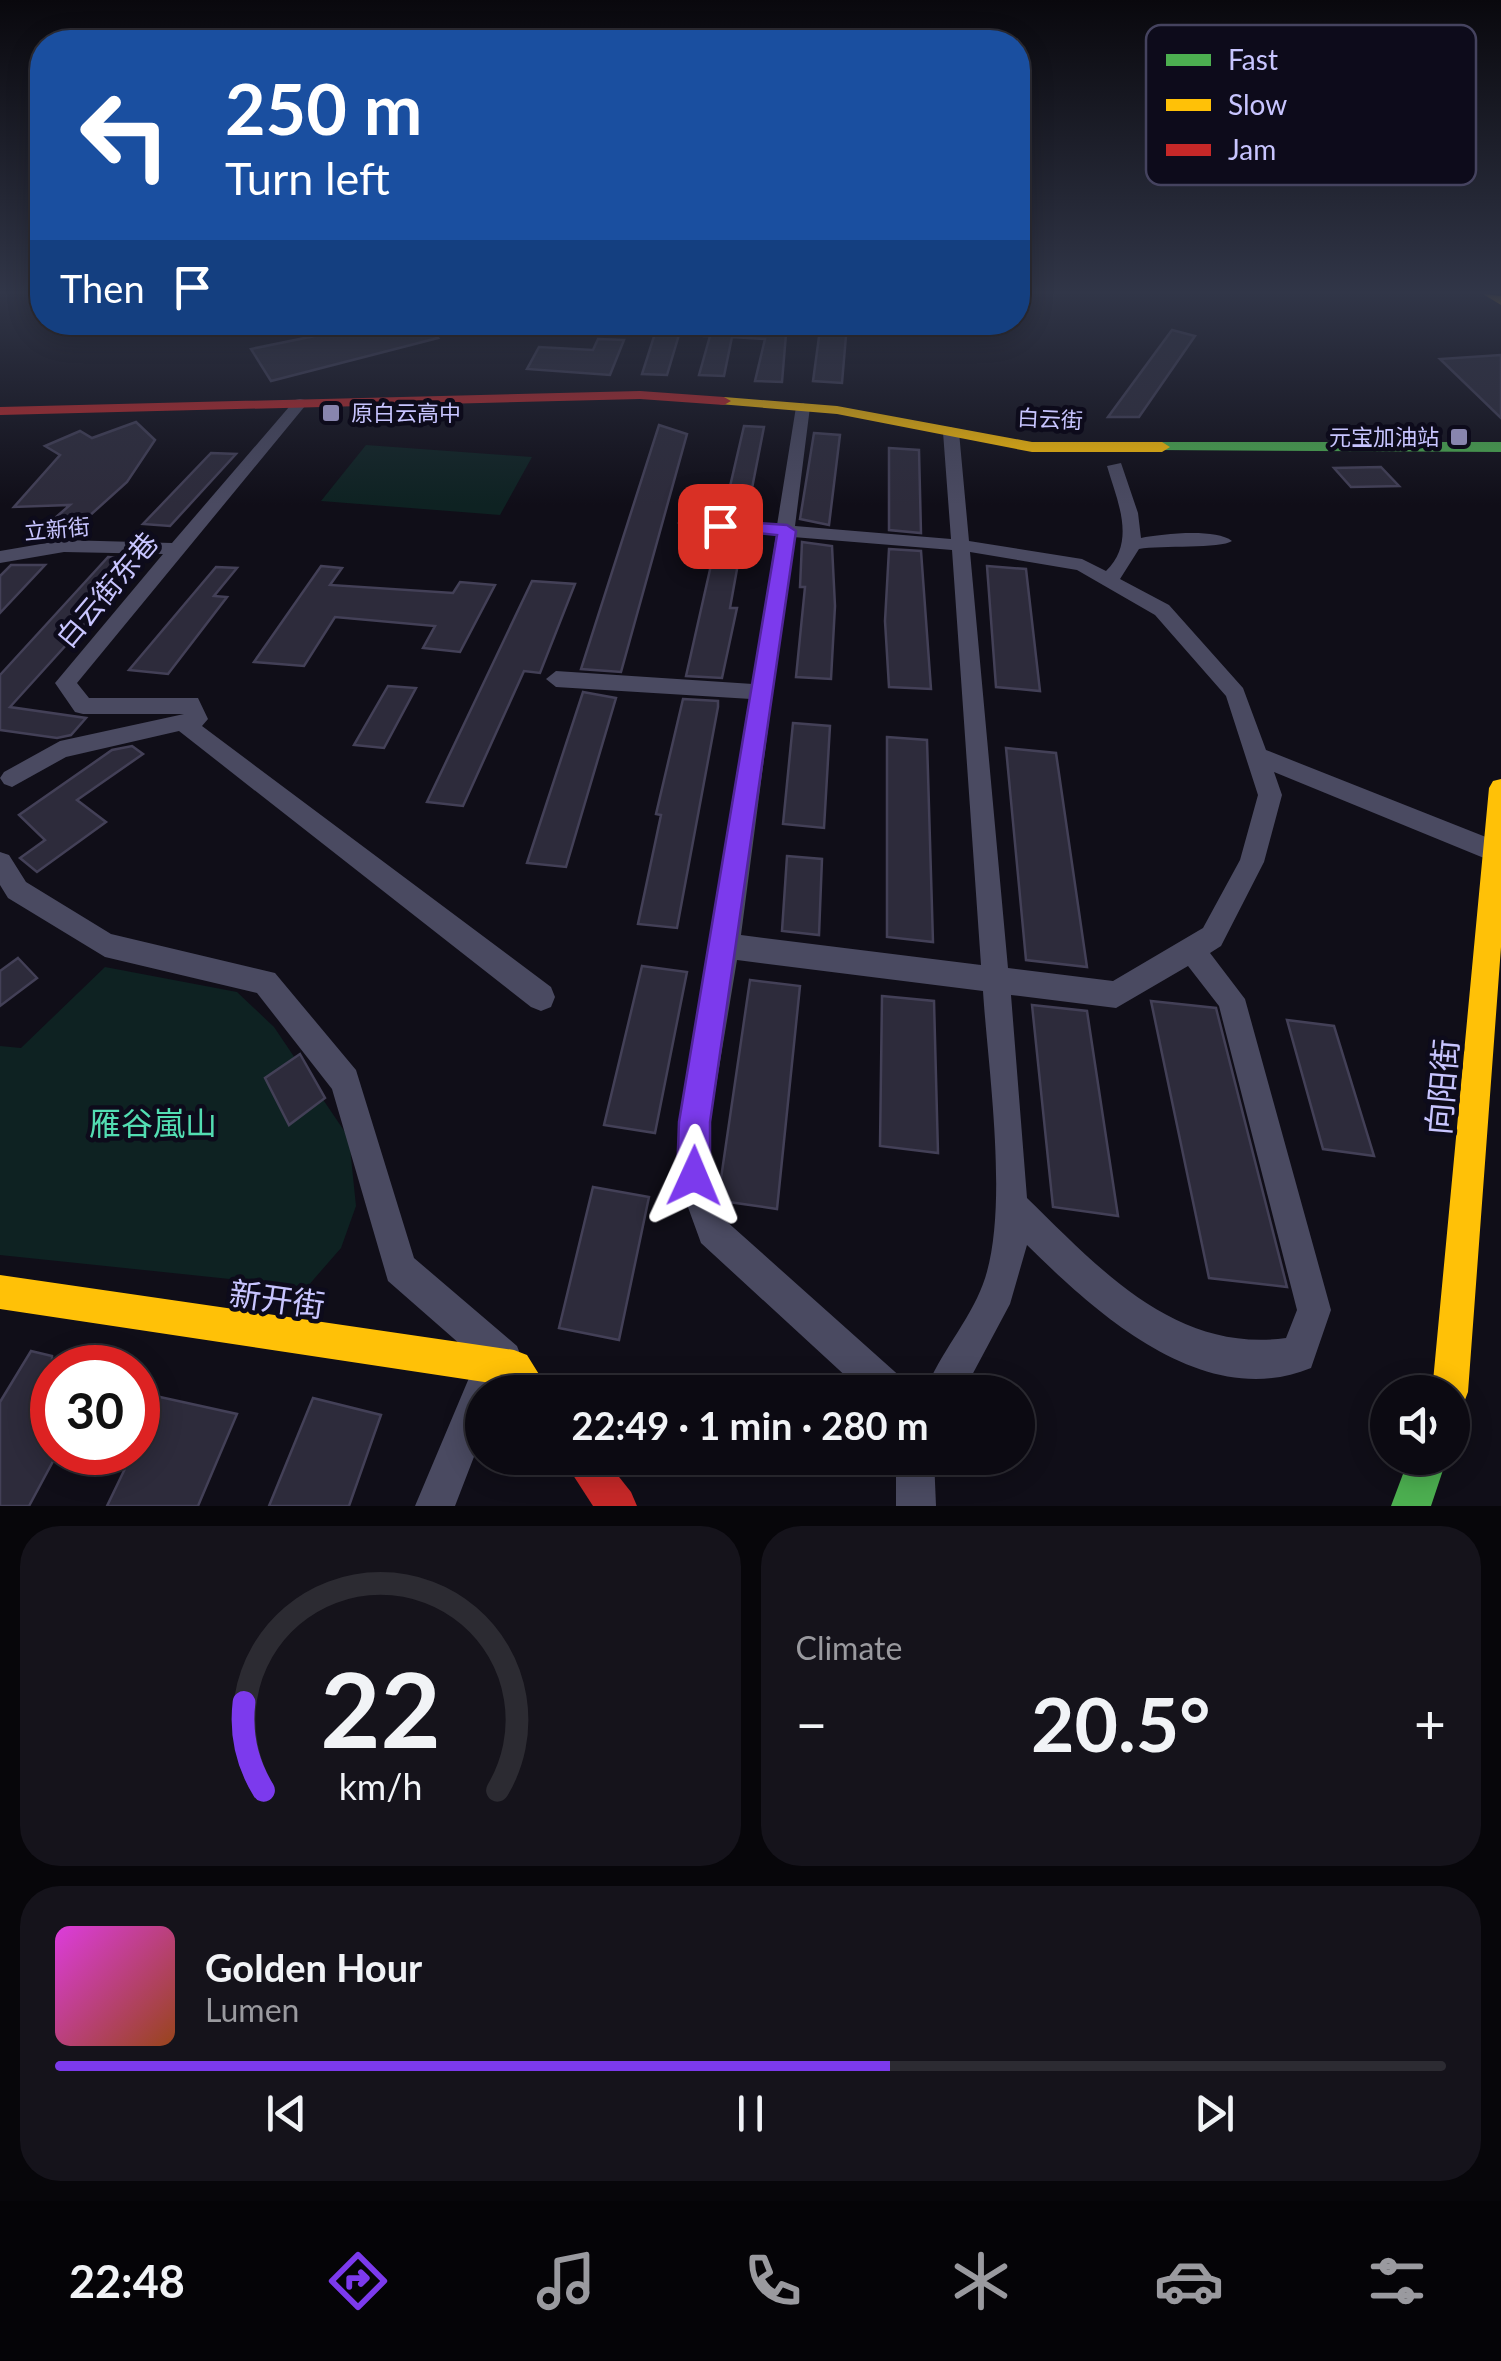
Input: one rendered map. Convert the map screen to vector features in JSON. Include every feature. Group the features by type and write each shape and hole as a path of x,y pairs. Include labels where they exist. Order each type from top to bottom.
{"main road":[{"name":"白云街","path":"0,411 640,395 803,407 1032,447 1501,447"},
{"name":"向阳街","path":"1452,1375 1501,788"},
{"name":"新开街","path":"0,1292 513,1375"},
{"path":"594,1475 618,1506"},
{"path":"1411,1506 1422,1475"}],"street":[{"name":"白云街东巷","path":"183,724 197,718 190,704 83,706 65,683 300,404"},
{"path":"803,407 726,946 695,1122 694,1176 713,1231 871,1375"},
{"path":"952,432 997,980 1011,1244 998,1292 952,1375"},
{"path":"1108,580 1124,567 1134,545 1114,466"},
{"path":"686,523 961,545 1082,565 1162,610 1236,693 1270,794 1252,862 1212,937 1116,995 726,946"},
{"path":"1134,545 1163,540 1223,542"},
{"name":"立新街","path":"0,558 64,546 178,549"},
{"path":"556,679 763,692"},
{"path":"0,800 6,779 60,750 183,724 541,997"},
{"path":"1256,754 1498,852"},
{"path":"0,863 17,890 105,945 265,982 345,1081 400,1269 513,1375"},
{"path":"1010,1206 1077,1270 1169,1338 1238,1359 1298,1355 1314,1310 1231,999 1190,950"},
{"path":"434,1506 465,1455"},
{"path":"916,1506 917,1475"}],"green space":[{"path":"366,445 532,457 500,515 321,501"},
{"name":"雁谷嵐山","path":"105,967 237,992 274,1027 349,1138 356,1206 341,1248 307,1287 0,1255 0,1046 21,1048"}],"building":[{"path":"261,364 336,364 271,381"},
{"path":"530,364 614,364 610,375 527,369"},
{"path":"645,364 670,364 667,375 642,374"},
{"path":"702,364 726,364 724,376 699,375"},
{"path":"759,364 783,364 782,382 755,381"},
{"path":"815,364 844,364 842,383 813,381"},
{"path":"1147,364 1175,364 1139,417 1108,417"},
{"path":"1445,364 1501,364 1501,418"},
{"path":"136,422 155,440 127,482 77,527 48,524 70,505 14,507 60,455 45,446 80,431 92,438"},
{"path":"659,425 687,434 621,672 581,669"},
{"path":"744,426 764,427 746,519 712,515 718,493 728,495"},
{"path":"814,433 840,435 829,525 800,519"},
{"path":"889,448 919,450 921,533 889,530"},
{"path":"211,453 236,454 170,526 143,524"},
{"path":"1381,467 1399,486 1351,487 1334,468"},
{"path":"718,534 743,536 730,608 737,608 722,678 686,676"},
{"path":"802,542 832,546 835,606 831,679 796,677 805,587 800,587"},
{"path":"889,549 921,551 931,689 889,687 885,621"},
{"path":"108,557 143,560 10,707 86,718 71,735 57,738 0,730 0,675"},
{"path":"11,565 45,565 0,613 0,576"},
{"path":"321,566 342,568 330,585 453,593 460,582 495,585 460,652 423,648 435,626 335,617 304,666 254,662"},
{"path":"987,566 1026,569 1040,691 996,687"},
{"path":"216,567 237,568 214,596 227,597 168,674 129,670"},
{"path":"532,581 575,584 540,673 524,671 463,806 427,802"},
{"path":"388,686 416,688 384,748 354,745"},
{"path":"583,692 616,698 566,867 527,863"},
{"path":"683,699 718,701 718,707 677,928 638,924 661,815 656,814"},
{"path":"793,723 830,726 824,828 783,824"},
{"path":"887,737 927,740 933,942 887,937"},
{"path":"132,746 143,754 77,800 106,822 37,872 20,858 45,840 19,815 112,750"},
{"path":"1006,748 1056,753 1087,967 1026,960"},
{"path":"787,856 822,859 819,935 782,931"},
{"path":"18,958 37,978 0,1006 0,971"},
{"path":"642,966 687,972 655,1133 604,1125"},
{"path":"750,980 800,986 777,1209 722,1201 719,1192"},
{"path":"882,996 934,1001 938,1153 880,1146"},
{"path":"1151,1001 1216,1008 1287,1287 1209,1278"},
{"path":"1032,1005 1087,1011 1118,1216 1053,1207"},
{"path":"1287,1020 1334,1026 1374,1156 1323,1149"},
{"path":"300,1054 325,1098 289,1125 265,1078"},
{"path":"593,1187 649,1197 619,1340 559,1328"},
{"path":"30,1353 30,1475 46,1475 29,1506 0,1506 0,1402"},
{"path":"160,1397 237,1414 198,1506 107,1506 122,1475 160,1475"},
{"path":"313,1398 381,1415 349,1506 269,1506"}],"traffic: fast":[{"path":"1162,447 1501,447"},
{"path":"1411,1506 1422,1475"}],"traffic: slow":[{"path":"724,401 837,410 1032,447 1162,447"},
{"path":"1451,1375 1501,788"},
{"path":"0,1292 514,1368 519,1375"}],"traffic: jam":[{"path":"0,411 640,395 724,401"},
{"path":"594,1475 617,1506"}],"place":[{"name":"原白云高中","path":"331,413"},
{"name":"元宝加油站","path":"1459,437"}],"route":[{"path":"694,1176 695,1122 726,946 787,531 720,526"}]}
